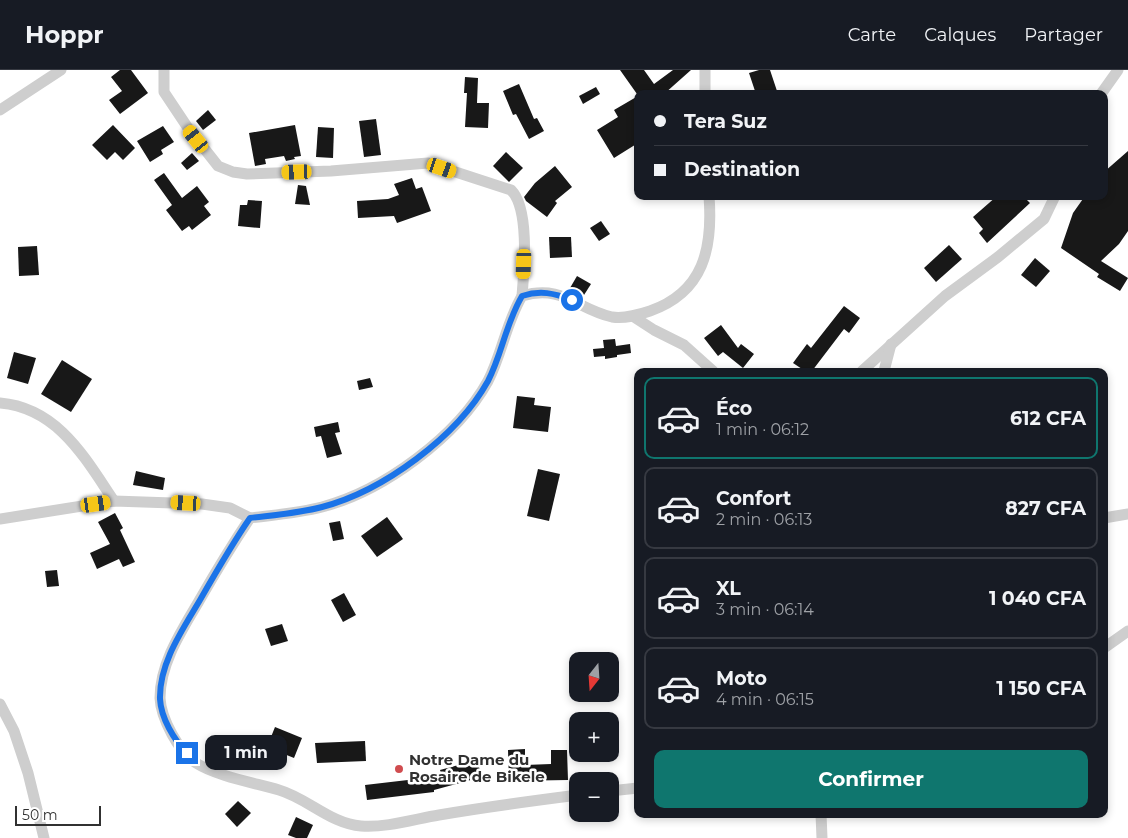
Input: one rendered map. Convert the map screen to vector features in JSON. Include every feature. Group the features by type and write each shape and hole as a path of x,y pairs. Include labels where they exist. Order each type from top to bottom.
{"street":[{"path":"0,110 61,70"},
{"path":"0,520 114,501 202,504 230,508 250,518 305,511 338,502 377,483 430,449 448,434 488,381 514,308 522,296 524,245 522,223 517,196 511,190 428,163 331,171 247,174 233,172 218,166 188,128 164,92 164,70"},
{"path":"705,70 705,90"},
{"path":"1104,90 1118,70"},
{"path":"522,296 541,292 555,294 614,317 634,316 658,308 680,295 692,284 704,262 710,237 709,200"},
{"path":"865,368 945,296 998,257 1044,219 1053,200"},
{"path":"634,316 654,330 684,345 710,368"},
{"path":"885,368 891,344"},
{"path":"0,403 10,404 39,415 58,427 80,451 114,501"},
{"path":"1108,517 1128,514"},
{"path":"250,518 227,552 188,619 172,650 163,678 160,700 166,722 178,744 196,762 216,771 283,791 346,823 362,826 397,823 569,797"},
{"path":"1108,645 1128,632"},
{"path":"0,704 14,731 28,773 44,838"},
{"path":"619,790 634,788"},
{"path":"821,818 822,838"}],"building":[{"path":"120,70 131,70 148,93 120,114 109,100 122,91 111,77"},
{"path":"620,70 644,70 654,84 673,70 691,70 668,90 634,90"},
{"path":"759,70 770,70 777,90 755,90 749,73"},
{"path":"465,77 478,78 477,103 489,103 488,128 465,127 467,93 464,93"},
{"path":"519,84 534,119 537,118 544,131 529,139 516,114 513,115 503,91"},
{"path":"596,87 600,94 583,104 579,96"},
{"path":"634,98 634,146 614,158 597,130 618,117 614,110"},
{"path":"208,110 216,120 203,130 196,121"},
{"path":"376,119 381,155 364,157 359,121"},
{"path":"113,125 135,148 123,160 115,152 107,160 92,145"},
{"path":"295,125 301,156 286,161 284,156 265,159 266,164 255,166 249,133"},
{"path":"163,126 174,142 161,150 163,154 150,162 137,141"},
{"path":"318,127 334,128 333,158 316,157"},
{"path":"1128,151 1128,231 1119,244 1101,261 1128,278 1120,291 1097,277 1099,274 1061,248 1073,213 1082,200 1108,200 1108,168"},
{"path":"506,152 523,168 509,182 493,166"},
{"path":"192,153 199,161 187,170 181,163"},
{"path":"555,166 572,187 555,201 557,203 547,217 526,201 524,197 535,183"},
{"path":"164,173 182,198 197,186 209,202 204,206 211,215 192,230 189,226 182,231 166,210 172,205 154,180"},
{"path":"412,178 416,189 422,187 431,211 397,223 394,216 358,218 357,201 388,199 399,195 394,184"},
{"path":"298,185 306,186 310,205 295,204"},
{"path":"248,200 262,201 260,228 238,226 240,205 247,205"},
{"path":"992,200 1027,200 1030,203 987,243 979,233 983,229 973,217"},
{"path":"601,221 610,234 599,241 590,228"},
{"path":"549,237 571,237 572,257 550,258"},
{"path":"949,245 962,259 936,282 924,268"},
{"path":"37,246 39,275 19,276 18,247"},
{"path":"1035,258 1050,271 1036,287 1021,275"},
{"path":"577,276 591,284 584,295 570,288"},
{"path":"844,306 860,318 849,333 844,329 814,368 800,368 793,363 807,344 811,348"},
{"path":"721,325 738,348 741,344 754,354 743,368 723,352 718,356 704,338"},
{"path":"615,339 616,346 630,344 631,353 605,359 605,356 594,357 593,349 604,348 603,340"},
{"path":"14,352 36,358 28,384 7,378"},
{"path":"62,360 92,379 71,412 41,394"},
{"path":"370,378 373,387 359,390 357,381"},
{"path":"517,396 535,398 534,405 551,407 548,432 513,428"},
{"path":"338,422 340,432 335,433 342,454 327,458 321,436 316,437 314,427"},
{"path":"538,469 560,474 549,521 527,516"},
{"path":"136,471 165,478 163,490 133,485"},
{"path":"115,513 123,528 120,530 135,562 123,567 119,559 97,569 90,553 110,544 98,522"},
{"path":"387,517 403,539 377,557 361,536"},
{"path":"340,521 344,539 333,541 329,523"},
{"path":"57,570 59,586 47,587 45,571"},
{"path":"344,593 356,615 343,622 331,600"},
{"path":"282,624 288,641 271,646 265,629"},
{"path":"275,727 302,738 294,758 267,747"},
{"path":"365,741 366,761 317,763 315,743"},
{"path":"525,749 525,765 551,764 551,750 567,750 568,780 509,781 508,750"},
{"path":"477,760 482,777 434,790 434,792 367,800 365,785 442,776 440,770"},
{"path":"238,801 251,813 237,827 225,814"},
{"path":"296,817 313,825 307,838 296,838 288,835"}],"place":[{"name":"Notre Dame du Rosaire de Bikele","path":"399,769"}],"route":[{"path":"187,753 178,744 166,722 160,700 166,666 188,619 227,552 250,518 305,511 338,502 405,467 448,434 488,381 514,308 522,296 541,292 555,294 572,300"}]}
